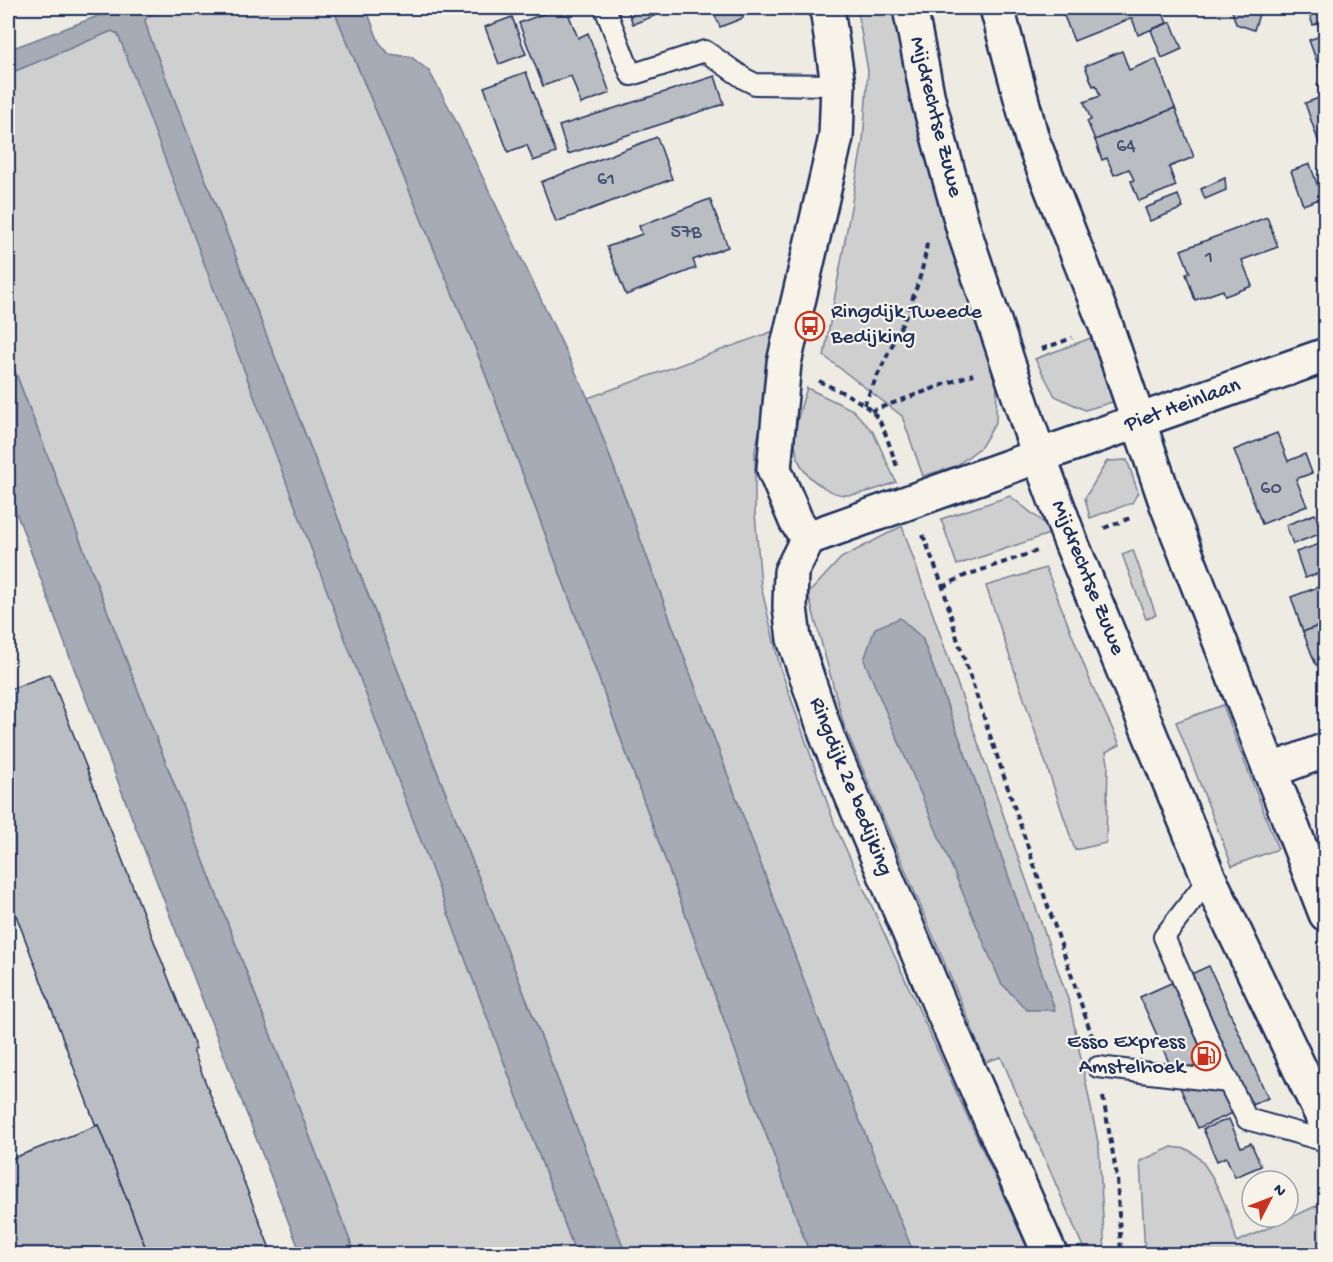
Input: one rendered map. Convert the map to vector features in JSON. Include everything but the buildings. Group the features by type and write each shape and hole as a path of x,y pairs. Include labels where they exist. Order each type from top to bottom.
{"street":[{"path":"827,8 838,85 836,136 784,363 774,469 796,521 808,538 1039,456"},
{"name":"Mijdrechtse Zuwe","path":"910,8 928,99 963,231 1039,456 1070,540 1209,878 1326,1124"},
{"path":"997,8 1032,139 1106,326 1167,505 1326,914"},
{"name":"Piet Heinlaan","path":"1039,456 1326,355"},
{"name":"Ringdijk 2e bedijking","path":"808,538 791,572 790,607 794,639 828,739 939,1003 1050,1254"},
{"path":"1270,771 1326,750"}],"lane":[{"path":"605,8 631,75 705,51 755,84 838,85"},
{"path":"1209,878 1164,937 1195,1011 1247,1119 1326,1141"},
{"path":"1098,1067 1228,1082"}],"path":[{"path":"784,363 864,405 897,334"},
{"path":"942,587 957,638 1094,1044 1117,1177 1120,1254"}],"shaded area":[{"path":"119,8 170,8 147,16 145,21 149,35 626,1254 576,1254 118,34 112,31 8,74 8,50"},
{"path":"170,8 333,8 477,352 810,1254 626,1254 149,35 145,21 147,16"},
{"path":"333,8 366,8 379,42 389,54 411,57 429,71 452,113 588,398 816,1013 914,1254 810,1254 477,352"},
{"path":"857,8 897,8 930,174 997,378 996,422 981,447 956,466 923,476 902,416 824,356 863,141 868,71"},
{"path":"112,31 118,34 123,44 576,1254 355,1254 8,353 8,74"},
{"path":"782,328 755,451 755,513 761,586 780,667 835,825 1030,1254 914,1254 911,1249 816,1013 588,398"},
{"path":"1091,338 1116,401 1085,410 1055,396 1035,359"},
{"path":"8,353 355,1254 301,1254 72,663 8,490"},
{"path":"807,388 853,410 873,432 896,482 878,489 843,495 826,489 808,476 796,453 795,441 799,414"},
{"path":"1127,460 1138,492 1132,503 1090,518 1085,498 1107,461"},
{"path":"1010,496 1043,522 1049,534 957,565 941,519"},
{"path":"902,526 1070,1005 1099,1147 1105,1254 1086,1254 1001,1057 985,1062 844,725 808,594 841,558","holes":["922,638 976,783 1054,1009"]},
{"path":"1133,550 1156,615 1146,619 1122,554"},
{"path":"1046,568 1091,683 1120,745 1106,752 1108,763 1106,843 1075,850 986,586"},
{"path":"900,618 922,638 976,783 1055,1010 1027,1010 1001,983 864,660 875,628"},
{"path":"1223,705 1278,849 1232,866 1176,722"},
{"path":"1172,1147 1186,1149 1195,1155 1204,1164 1219,1190 1237,1242 1266,1229 1300,1229 1300,1213 1325,1202 1325,1254 1145,1254 1140,1161"}],"place":[{"name":"Ringdijk Tweede Bedijking","path":"810,326"},
{"name":"Esso Express Amstelhoek","path":"1206,1056"}]}
